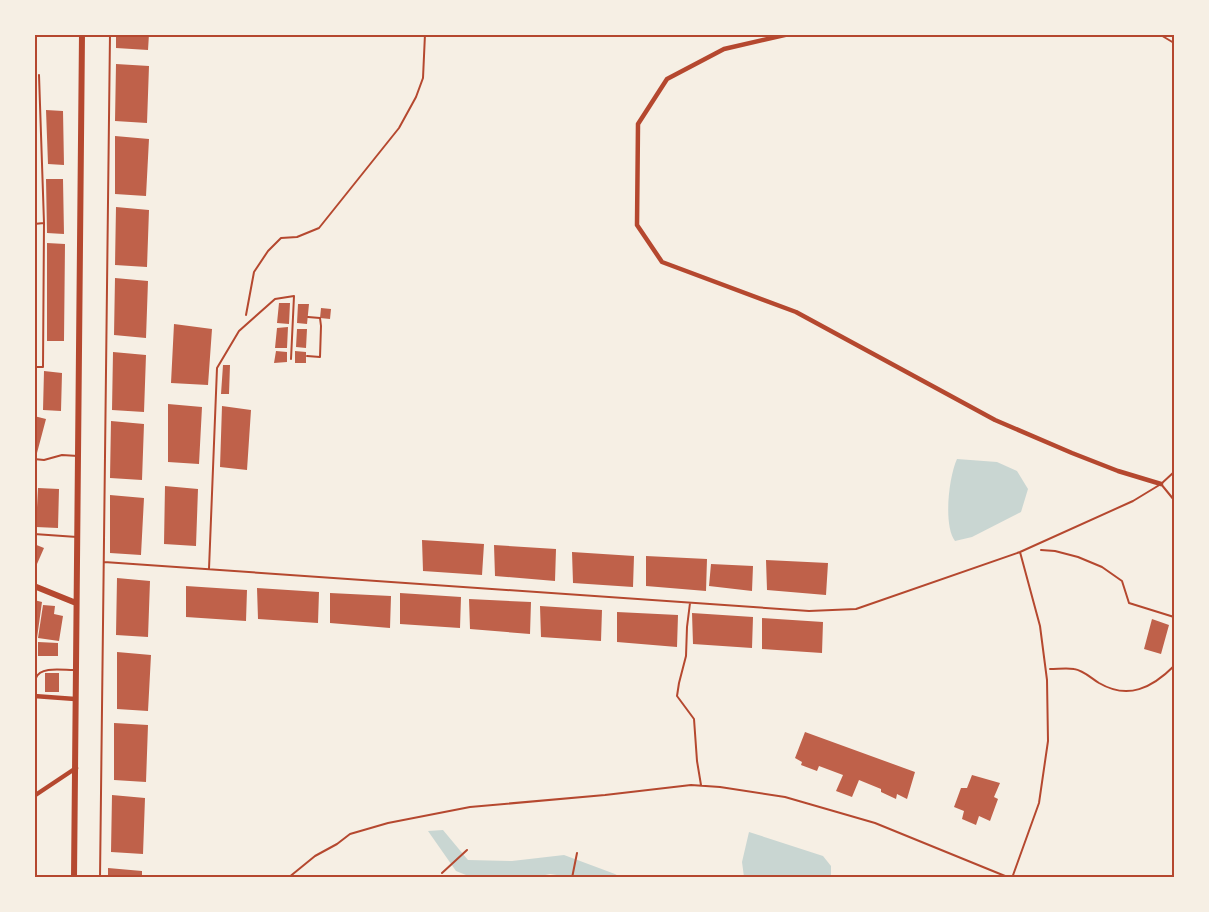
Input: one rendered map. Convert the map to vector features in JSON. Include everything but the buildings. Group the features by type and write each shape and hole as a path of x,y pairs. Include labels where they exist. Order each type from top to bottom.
{"street":[{"path":"74,878 82,34"},
{"path":"789,34 724,49 667,79 638,124 637,225 662,262 796,312 994,420 1100,464 1161,484"},
{"path":"34,586 76,603"},
{"path":"34,696 75,699"},
{"path":"34,796 76,768"}],"lane":[{"path":"100,878 110,34"},
{"path":"1159,34 1174,43"},
{"path":"34,367 44,367 44,224 39,75"},
{"path":"34,224 44,224"},
{"path":"208,570 217,368 239,331 275,299 294,296 291,359"},
{"path":"34,459 44,460 62,455 78,456"},
{"path":"104,562 809,611 856,609 1020,552 1133,501 1161,484 1174,472"},
{"path":"1161,484 1174,500"},
{"path":"34,534 77,537"},
{"path":"288,878 315,856 350,834 388,823 470,807 700,785 785,796 863,820 1011,878 1039,803 1048,741 1047,680 1040,626 1020,552"},
{"path":"690,603 686,656 677,696 693,719 700,785"},
{"path":"34,688 39,672 76,670"}],"path":[{"path":"239,331 247,312 255,272 268,251 281,238 297,237 319,228 399,128 416,97 423,78 425,34"},
{"path":"307,356 320,357 321,326 320,318 308,317"},
{"path":"1039,550 1055,551 1078,557 1102,567 1122,581 1129,603 1174,617"},
{"path":"1046,669 1075,669 1117,691 1131,692 1154,683 1174,666"},
{"path":"442,873 467,850"},
{"path":"572,878 577,853"}],"shaded area":[{"path":"957,459 997,462 1017,471 1028,489 1021,512 972,537 955,541 949,524 948,500"},
{"path":"443,830 468,860 512,861 564,855 620,877 577,878 550,874 531,878 471,877 456,871 428,831"},
{"path":"749,832 823,856 831,866 831,877 744,877 742,862"}]}
